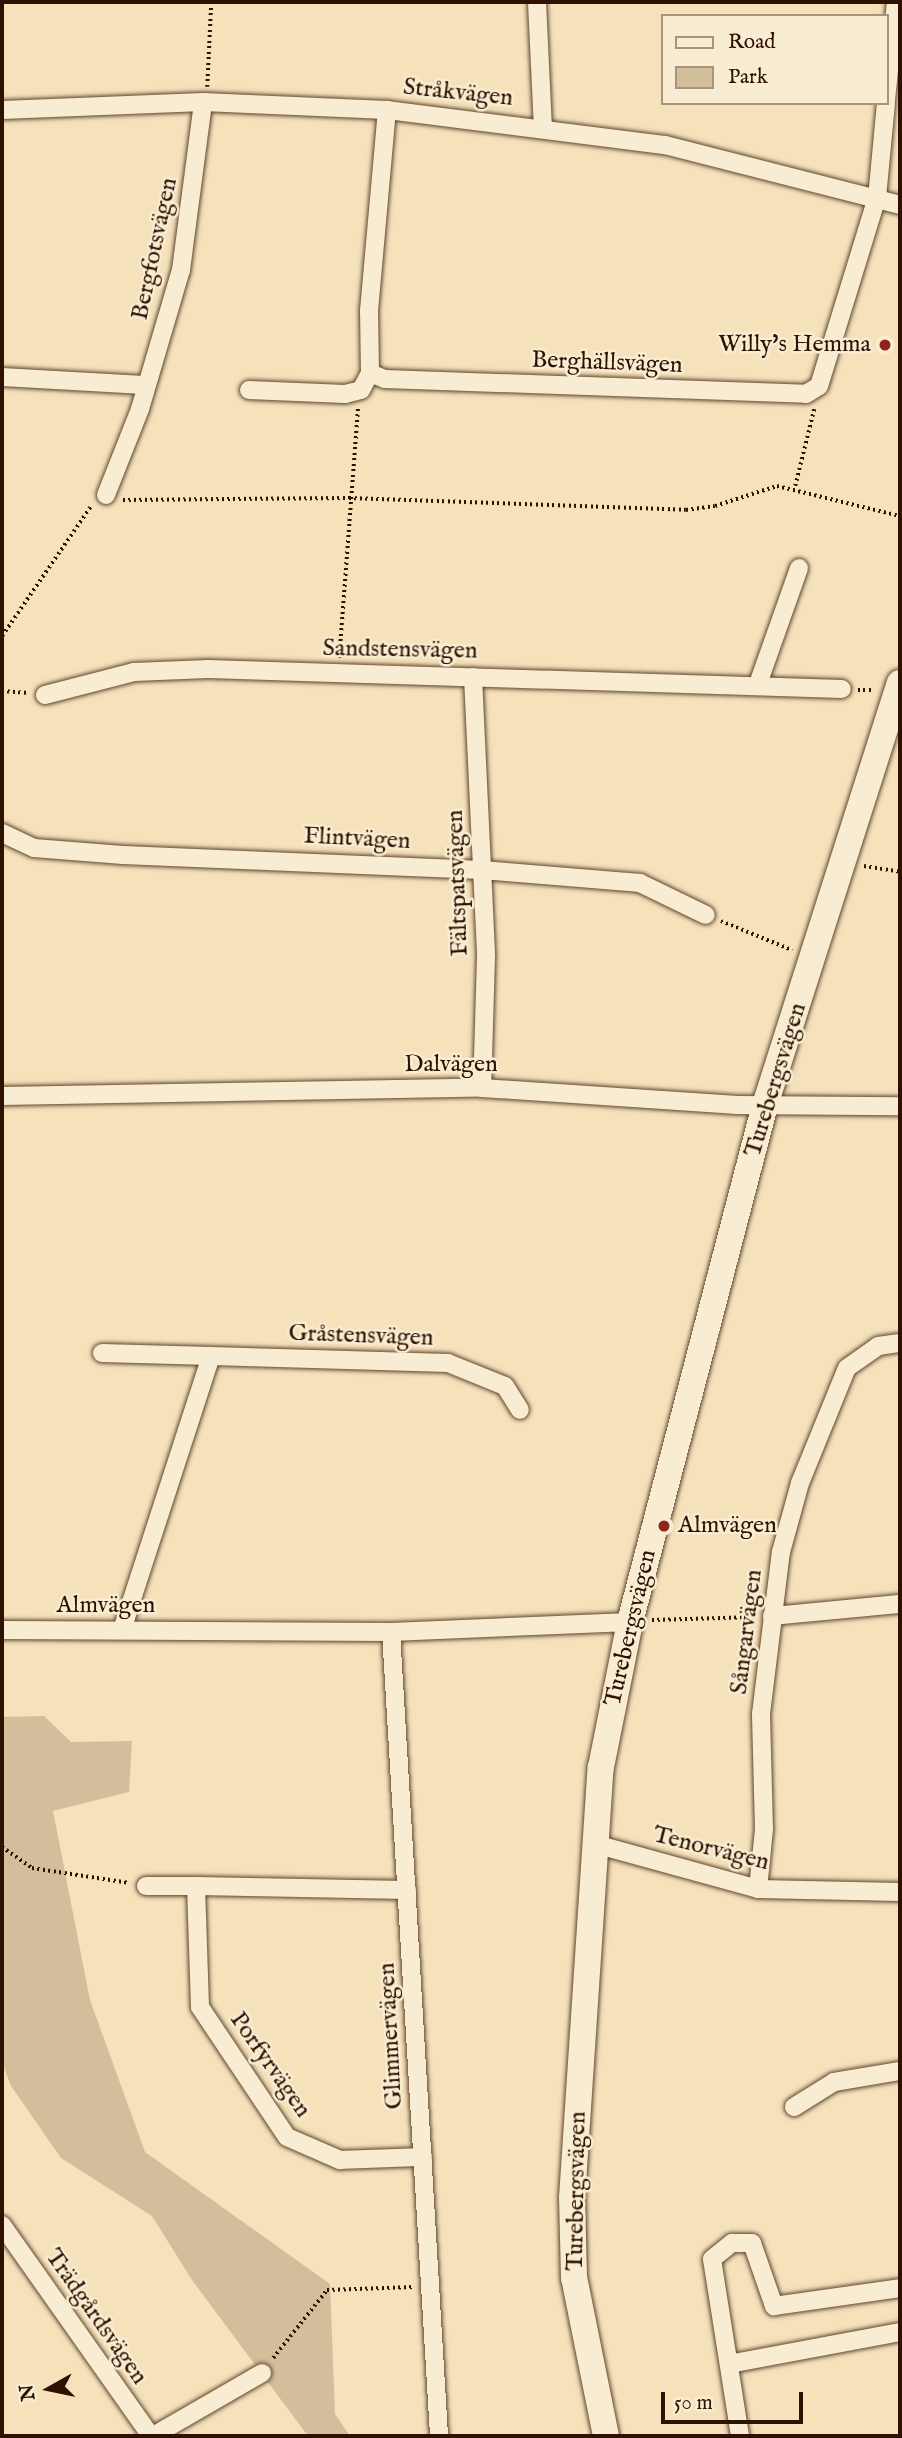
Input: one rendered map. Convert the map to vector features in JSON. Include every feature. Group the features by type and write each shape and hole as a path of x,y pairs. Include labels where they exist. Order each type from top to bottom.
{"street":[{"path":"537,2 543,127"},
{"path":"888,82 896,2"},
{"name":"Stråkvägen","path":"2,110 203,102 387,110 543,127 665,145 900,205"},
{"name":"Bergfotsvägen","path":"104,498 129,442 181,270 203,102"},
{"path":"819,386 877,198 886,105"},
{"path":"248,390 345,394 360,390 370,373 369,311 387,110"},
{"name":"Berghällsvägen","path":"370,373 385,379 792,394 806,394 819,386"},
{"path":"2,377 144,386"},
{"path":"758,684 782,608 799,568"},
{"name":"Sandstensvägen","path":"45,695 134,672 208,669 758,684 842,689"},
{"name":"Fältspatsvägen","path":"473,677 482,870 482,1088"},
{"name":"Turebergsvägen","path":"606,2436 574,2278 572,2211 601,1767 765,1105 814,959 857,861 899,688"},
{"name":"Flintvägen","path":"2,833 34,848 122,855 482,870 640,883 706,915"},
{"name":"Dalvägen","path":"2,1096 482,1088 765,1105 900,1106"},
{"name":"Sångarvägen","path":"758,1889 764,1829 761,1714 781,1552 800,1483 847,1368 878,1346 900,1343"},
{"name":"Gråstensvägen","path":"102,1353 448,1363 505,1386 520,1410"},
{"path":"122,1630 211,1356"},
{"path":"772,1616 900,1604"},
{"name":"Almvägen","path":"2,1630 391,1632 637,1621"},
{"name":"Glimmervägen","path":"391,1632 439,2436"},
{"name":"Tenorvägen","path":"595,1844 758,1889 900,1892"},
{"path":"146,1886 407,1890"},
{"name":"Porfyrvägen","path":"196,1886 200,2007 287,2137 340,2160 423,2157"},
{"path":"794,2107 834,2082 900,2071"},
{"name":"Trädgårdsvägen","path":"2,2225 152,2436"},
{"path":"740,2436 712,2259 732,2243 752,2243 774,2306 900,2288"},
{"path":"729,2364 900,2332"},
{"path":"152,2436 262,2373"}],"path":[{"path":"203,102 211,71 211,2"},
{"path":"794,487 819,386"},
{"path":"337,674 349,498 360,390"},
{"path":"2,636 104,498 349,498 687,510 715,506 777,486 794,487 900,516"},
{"path":"842,689 899,688"},
{"path":"2,691 45,695"},
{"path":"857,861 900,872"},
{"path":"706,915 814,959"},
{"path":"637,1621 772,1616"},
{"path":"2,1847 32,1868 146,1886"},
{"path":"262,2373 327,2290 430,2286"}],"green space":[{"path":"44,1716 71,1742 132,1741 129,1792 53,1811 90,2000 145,2152 330,2284 335,2414 350,2436 308,2436 192,2280 152,2216 61,2158 11,2086 2,2062 2,1717"}],"place":[{"name":"Willy's Hemma","path":"885,345"},
{"name":"Almvägen","path":"664,1526"}]}
